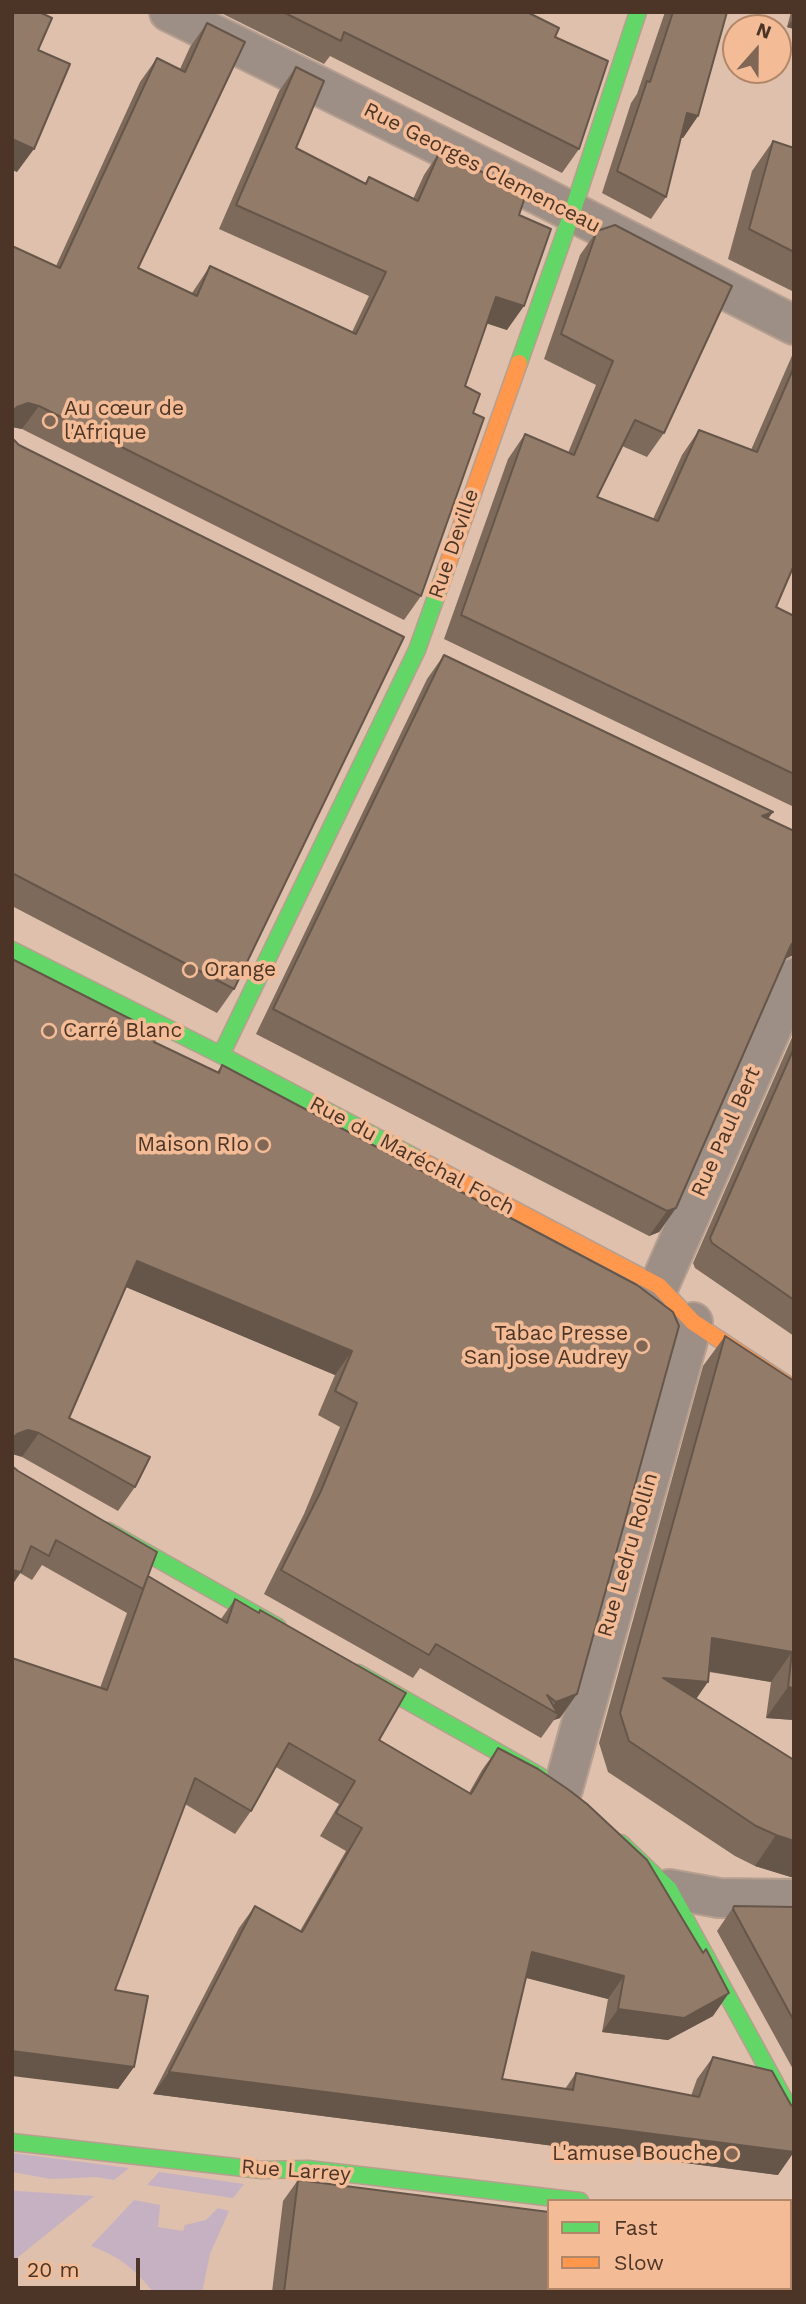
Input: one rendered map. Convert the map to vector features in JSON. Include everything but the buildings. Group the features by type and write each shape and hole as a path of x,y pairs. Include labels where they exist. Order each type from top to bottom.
{"street":[{"name":"Rue Georges Clemenceau","path":"169,12 794,325"},
{"name":"Rue Deville","path":"221,1055 415,650 572,213 638,12"},
{"name":"Rue du Maréchal Foch","path":"12,950 221,1055 659,1286 693,1322 794,1389"},
{"name":"Rue Paul Bert","path":"659,1286 794,978"},
{"name":"Rue Ledru Rollin","path":"568,1794 693,1322"},
{"path":"94,1523 294,1636"},
{"path":"341,1663 568,1794"},
{"path":"611,1835 669,1889 794,2117"},
{"path":"669,1889 719,1898 794,1899"},
{"name":"Rue Larrey","path":"12,2142 262,2170 308,2169 563,2199"}],"shaded area":[{"path":"12,2153 129,2168 114,2180 96,2177 51,2179 12,2172"},
{"path":"159,2172 244,2184 233,2198 147,2185"},
{"path":"12,2190 17,2191 94,2196 12,2262"},
{"path":"134,2200 160,2205 158,2227 183,2231 185,2225 206,2220 218,2208 229,2211 210,2254 202,2292 153,2292 126,2264 91,2246"}],"traffic: fast":[{"path":"519,363 638,12"},
{"path":"221,1055 417,650 446,569"},
{"path":"12,950 221,1055 422,1161"},
{"path":"108,1531 278,1627"},
{"path":"358,1673 540,1776"},
{"path":"621,1843 669,1889 794,2117"},
{"path":"12,2142 262,2170 308,2169 563,2199"}],"traffic: slow":[{"path":"446,569 519,363"},
{"path":"422,1161 659,1286 693,1322 794,1389"}],"place":[{"name":"Au cœur de l'Afrique","path":"50,421"},
{"name":"Orange","path":"190,970"},
{"name":"Carré Blanc","path":"49,1031"},
{"name":"Maison RIo","path":"263,1145"},
{"name":"Tabac Presse San jose Audrey","path":"642,1346"},
{"name":"L'amuse Bouche","path":"732,2154"}]}
